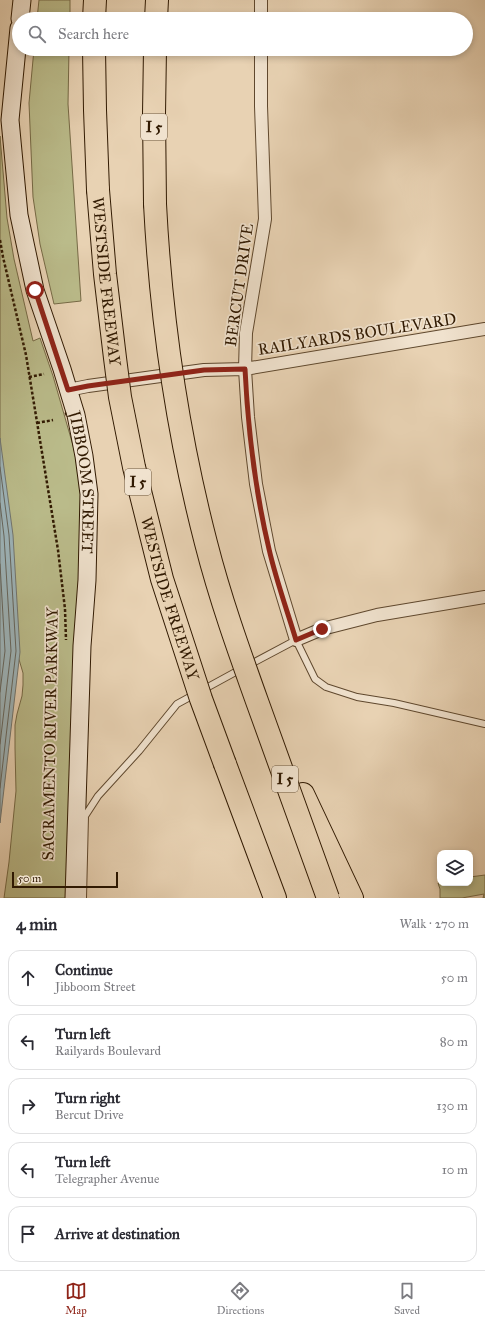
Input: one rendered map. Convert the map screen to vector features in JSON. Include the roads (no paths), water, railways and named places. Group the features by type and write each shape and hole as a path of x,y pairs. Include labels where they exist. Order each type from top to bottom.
{"highway":[{"path":"94,12 95,0"},
{"path":"156,12 157,0"},
{"name":"WESTSIDE FREEWAY","path":"94,56 98,190 105,274 120,397 134,467 160,572 201,699 275,898"},
{"name":"I 5","path":"155,56 155,204 158,258 167,346 178,417 189,473 206,544 226,613 328,898"},
{"path":"243,661 352,898"}],"street":[{"path":"21,12 22,0"},
{"path":"261,0 261,12"},
{"name":"JIBBOOM STREET","path":"16,56 10,120 19,215 35,290 76,415 84,456 89,494 87,580 74,645 74,898"},
{"name":"BERCUT DRIVE","path":"261,56 261,106 265,219 246,333 245,369 248,417 256,484 269,551 296,640"},
{"name":"RAILYARDS BOULEVARD","path":"68,390 204,370 245,369 485,330"},
{"path":"296,640 322,629 377,615 485,597"}],"lane":[{"path":"82,898 85,816 98,796 177,704 296,640 315,679 326,687 357,697 394,703 485,724"}],"water":[{"path":"0,438 13,535 20,652 0,823"}]}
